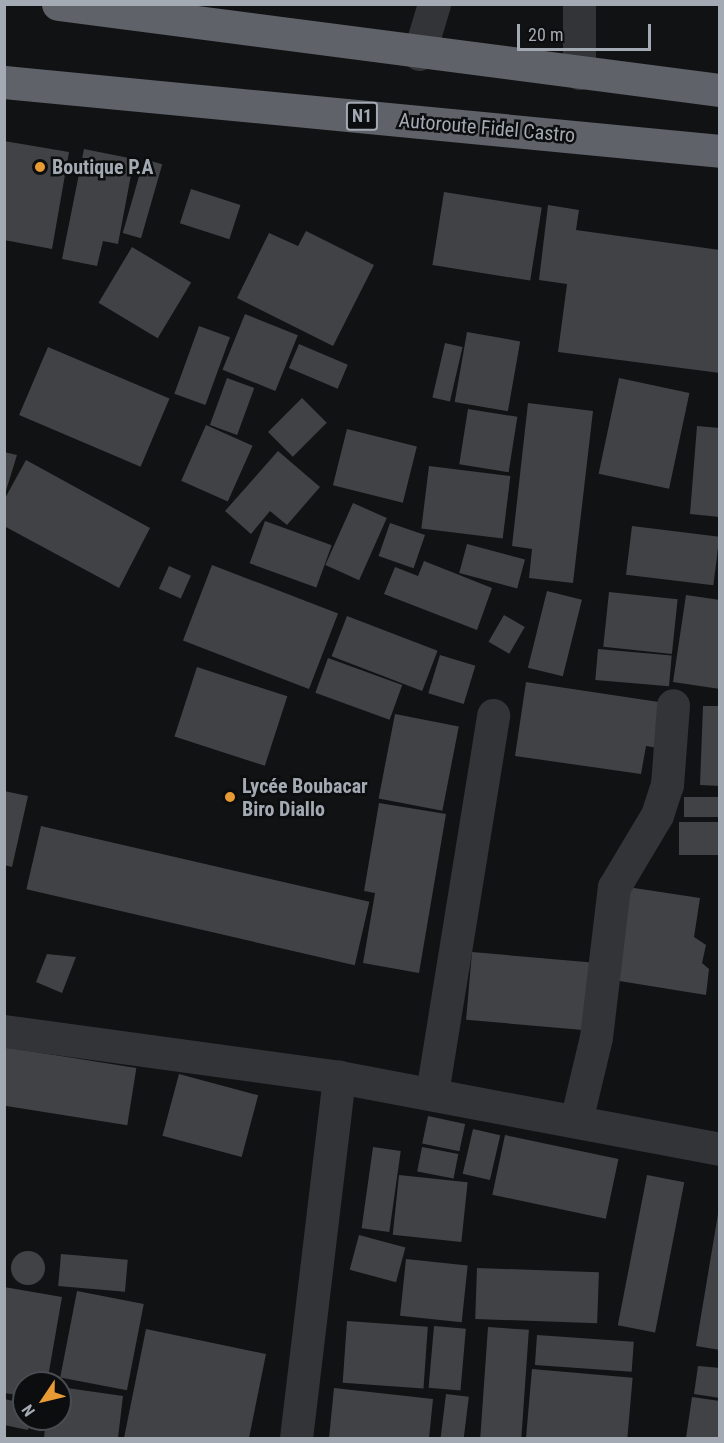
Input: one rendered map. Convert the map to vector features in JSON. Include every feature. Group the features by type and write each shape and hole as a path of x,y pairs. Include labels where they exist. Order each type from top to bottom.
{"highway":[{"path":"58,4 419,54 720,90"},
{"name":"Autoroute Fidel Castro","path":"4,82 720,150"}],"street":[{"path":"419,54 434,4"},
{"path":"579,4 579,74"},
{"path":"576,1121 596,1037 614,887 657,815 667,785 673,705"},
{"path":"432,1093 493,715"},
{"path":"4,1031 339,1077 720,1149"},
{"path":"296,1438 339,1077"}],"building":[{"path":"4,141 69,152 52,249 4,240"},
{"path":"84,149 134,159 118,244 103,241 97,266 62,259"},
{"path":"144,159 162,164 141,238 123,233"},
{"path":"191,189 240,205 229,239 180,223"},
{"path":"444,192 542,207 530,281 432,265"},
{"path":"548,205 579,210 576,230 720,250 720,373 558,352 567,284 539,280"},
{"path":"306,231 374,265 333,346 237,298 269,233 298,246"},
{"path":"132,247 191,283 158,338 99,303"},
{"path":"245,314 298,335 275,391 223,370"},
{"path":"199,326 230,337 205,405 174,394"},
{"path":"467,332 520,341 508,411 455,402"},
{"path":"445,343 463,347 450,402 432,398"},
{"path":"299,344 348,365 338,389 289,368"},
{"path":"48,347 170,399 141,467 19,415"},
{"path":"227,378 254,388 237,435 210,425"},
{"path":"619,378 689,393 669,489 599,474"},
{"path":"302,398 327,423 293,457 268,432"},
{"path":"528,403 593,411 573,583 529,578 532,549 512,546"},
{"path":"468,409 517,417 509,472 459,464"},
{"path":"206,425 253,446 228,501 181,481"},
{"path":"697,426 720,428 720,517 690,514"},
{"path":"347,429 417,446 403,503 333,485"},
{"path":"278,451 320,487 287,525 270,511 251,534 225,511"},
{"path":"4,452 17,455 5,494 4,494"},
{"path":"26,460 150,528 119,588 4,526 4,500"},
{"path":"429,466 510,476 503,539 421,529"},
{"path":"353,503 387,518 359,580 325,565"},
{"path":"265,521 332,545 316,588 250,563"},
{"path":"390,523 425,535 414,568 379,556"},
{"path":"632,526 719,537 713,585 626,575"},
{"path":"467,544 525,560 517,589 459,573"},
{"path":"424,561 492,588 477,630 384,594 395,567 418,576"},
{"path":"212,565 338,613 309,689 183,641"},
{"path":"169,566 191,576 181,599 159,589"},
{"path":"547,591 582,600 563,676 528,668"},
{"path":"609,592 678,599 672,654 603,647"},
{"path":"686,595 720,600 720,689 673,682"},
{"path":"504,615 525,627 509,654 488,642"},
{"path":"347,616 438,651 422,691 332,656"},
{"path":"598,649 672,655 669,686 595,680"},
{"path":"440,655 475,666 464,704 428,693"},
{"path":"328,658 402,685 390,720 315,693"},
{"path":"197,667 287,696 265,766 174,736"},
{"path":"526,682 672,704 665,749 646,746 641,774 515,756"},
{"path":"703,706 720,706 720,786 700,785"},
{"path":"395,714 459,726 442,811 379,798"},
{"path":"4,791 28,796 12,867 4,865"},
{"path":"684,797 720,797 720,817 684,817"},
{"path":"379,803 446,814 419,973 363,963 375,893 364,891"},
{"path":"679,822 720,822 720,855 679,855"},
{"path":"41,826 369,902 355,965 26,889"},
{"path":"621,886 700,898 694,937 706,945 702,963 709,969 706,995 607,979"},
{"path":"472,952 592,962 586,1030 466,1020"},
{"path":"47,954 76,957 62,993 36,982"},
{"path":"4,1047 136,1068 127,1125 4,1106"},
{"path":"179,1074 258,1095 242,1157 162,1136"},
{"path":"428,1116 465,1124 459,1151 422,1143"},
{"path":"473,1129 500,1135 490,1180 463,1174"},
{"path":"505,1135 618,1159 606,1219 492,1195"},
{"path":"373,1147 401,1151 389,1232 362,1228"},
{"path":"422,1147 458,1154 454,1179 417,1172"},
{"path":"399,1175 468,1182 461,1242 393,1235"},
{"path":"647,1175 684,1182 655,1332 618,1325"},
{"path":"720,1202 720,1350 696,1346"},
{"path":"359,1235 405,1247 396,1282 350,1270"},
{"path":"28,1251 40,1256 45,1268 40,1280 28,1285 16,1280 11,1268 16,1256"},
{"path":"61,1254 128,1260 125,1292 58,1286"},
{"path":"406,1259 468,1265 462,1322 400,1316"},
{"path":"477,1268 599,1272 597,1323 475,1319"},
{"path":"4,1287 62,1297 49,1371 12,1371 12,1394 4,1393"},
{"path":"77,1291 144,1304 127,1390 72,1380 72,1371 61,1371"},
{"path":"347,1321 428,1327 423,1388 343,1383"},
{"path":"434,1326 466,1329 460,1391 429,1388"},
{"path":"488,1327 529,1330 521,1438 480,1438"},
{"path":"146,1329 266,1354 249,1438 124,1438"},
{"path":"537,1335 634,1342 632,1372 535,1365"},
{"path":"698,1366 720,1368 720,1398 694,1394"},
{"path":"532,1369 633,1378 627,1438 526,1438"},
{"path":"334,1388 433,1399 429,1438 329,1438"},
{"path":"72,1389 123,1396 118,1438 44,1438 45,1431 72,1431"},
{"path":"446,1394 469,1397 464,1438 441,1438"},
{"path":"692,1397 720,1401 720,1438 686,1438"},
{"path":"4,1399 12,1401 12,1427 4,1425"}],"place":[{"name":"Boutique P.A","path":"40,167"},
{"name":"Lycée Boubacar Biro Diallo","path":"230,797"}]}
